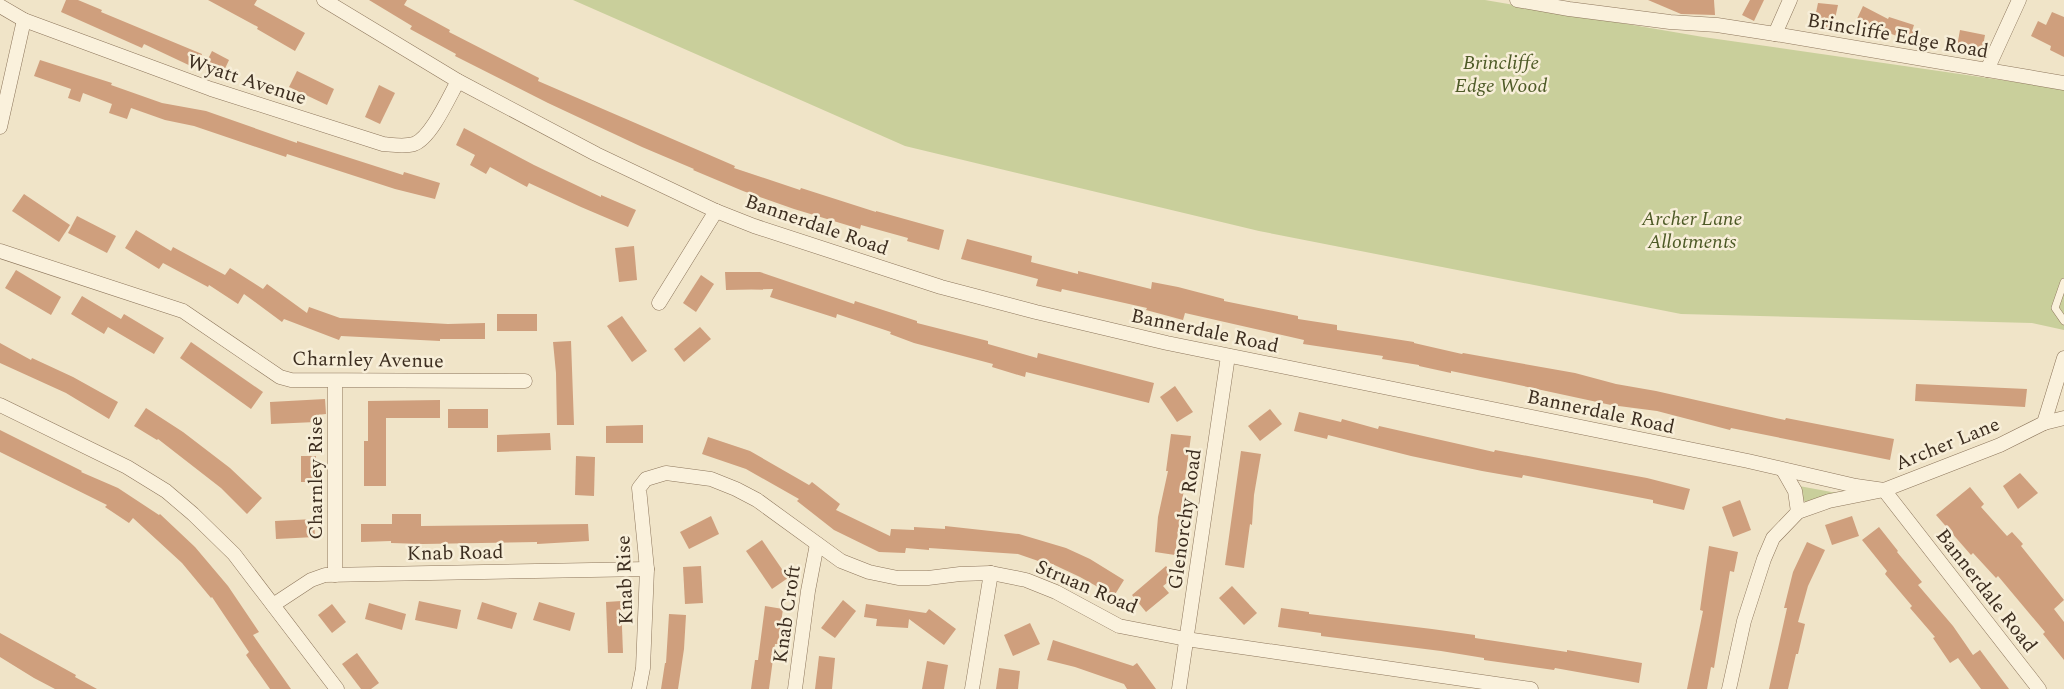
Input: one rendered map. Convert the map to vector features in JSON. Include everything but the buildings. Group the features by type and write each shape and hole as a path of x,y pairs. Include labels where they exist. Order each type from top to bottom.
{"street":[{"name":"Bannerdale Road","path":"324,0 458,81 596,154 716,210 754,226 941,287 1036,312 1228,356 1884,490 2039,689"},
{"name":"Brincliffe Edge Road","path":"1517,0 1569,10 1717,25 2064,83"},
{"path":"1775,34 1790,0"},
{"path":"1987,70 2019,0"},
{"name":"Wyatt Avenue","path":"0,6 24,20 211,89 383,144 402,146 416,143 426,136 458,81"},
{"path":"0,127 24,20"},
{"path":"660,303 716,210"},
{"name":"Charnley Avenue","path":"0,251 183,311 280,377 291,380 525,381"},
{"name":"Glenorchy Road","path":"1178,689 1228,356"},
{"path":"2044,423 2064,358"},
{"name":"Charnley Rise","path":"335,381 335,575"},
{"path":"0,405 126,467 166,491 234,554 337,689"},
{"name":"Archer Lane","path":"1729,689 1744,621 1764,560 1773,538 1798,512 1830,501 1884,490 2000,445 2044,423 2064,418"},
{"path":"1783,470 1795,491 1798,512"},
{"name":"Struan Road","path":"652,476 666,473 683,474 711,479 736,489 757,500 841,561 869,572 898,578 928,578 991,573 1026,580 1056,592 1119,626 1186,640 1531,689"},
{"name":"Knab Rise","path":"639,689 643,668 647,569 638,493 642,482 652,476"},
{"name":"Knab Croft","path":"795,689 808,591 817,544"},
{"name":"Knab Road","path":"273,605 311,580 335,575 647,569"},
{"path":"972,689 991,573"}],"lane":[{"path":"2064,282 2055,308 2064,322"}],"green space":[{"path":"573,0 1485,0 1703,37 2064,89 2064,330 2032,323 1681,314 1259,231 905,146"},
{"path":"1799,486 1837,493 1806,502 1802,500"}],"park label":[{"name":"Brincliffe Edge Wood","path":"1501,74"},
{"name":"Archer Lane Allotments","path":"1692,230"}]}
